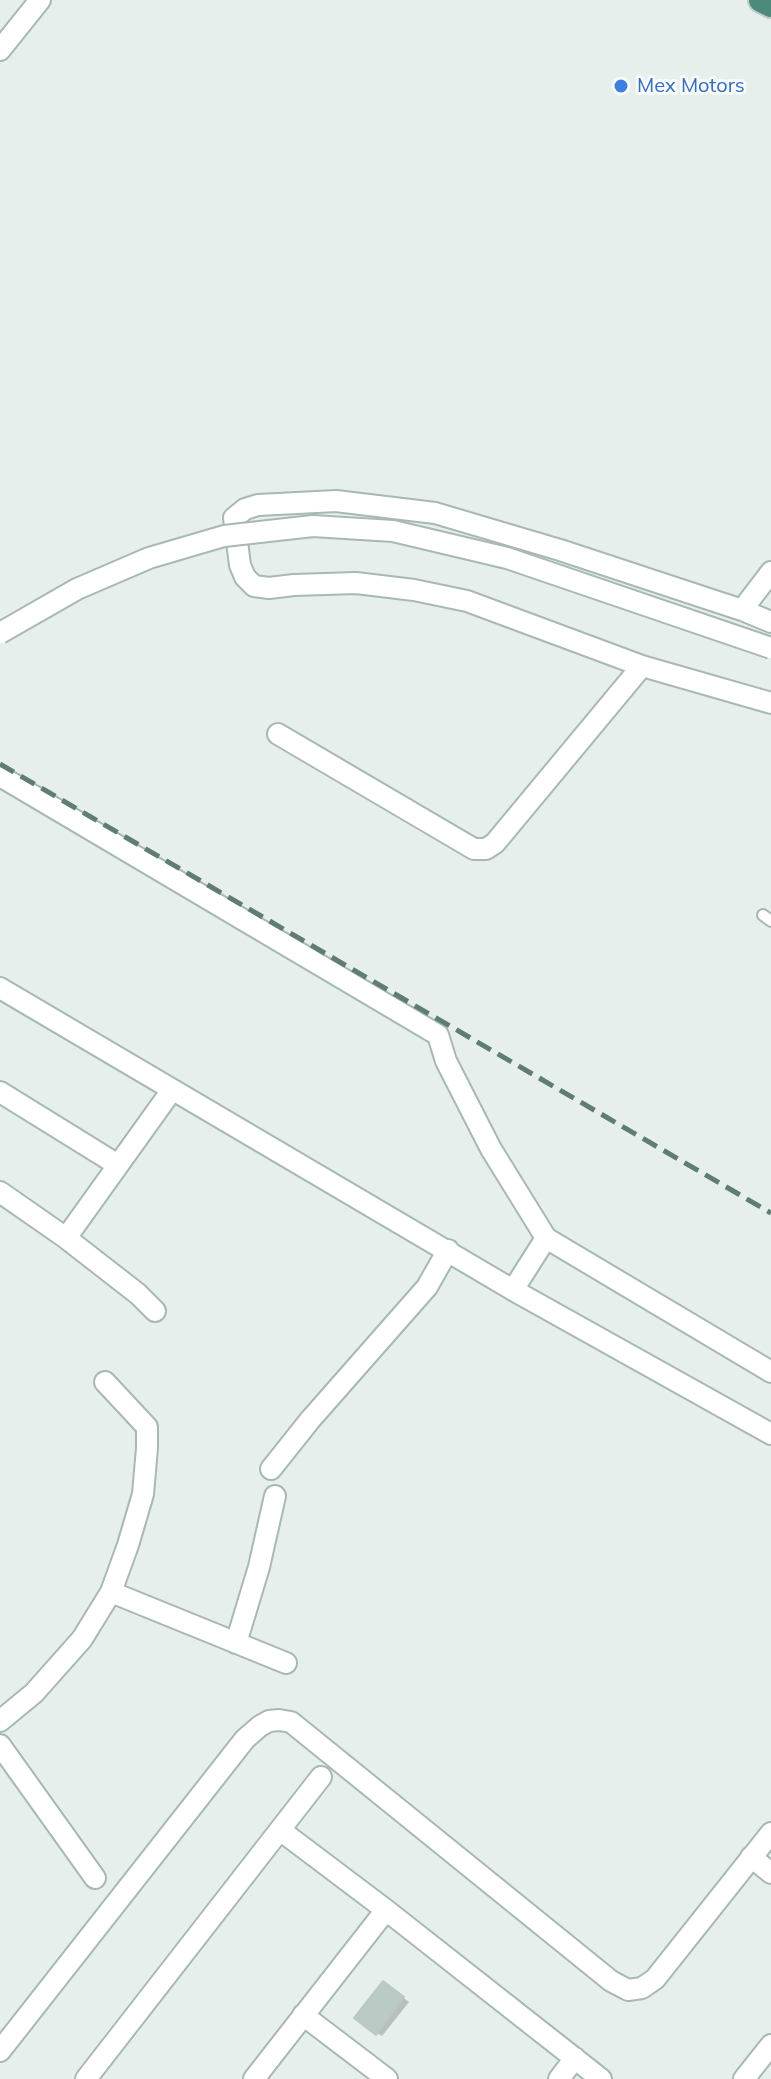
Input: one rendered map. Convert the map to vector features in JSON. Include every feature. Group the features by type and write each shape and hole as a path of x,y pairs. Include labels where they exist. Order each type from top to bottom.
{"highway":[{"path":"761,0 771,5"}],"street":[{"path":"0,50 40,0"},
{"path":"771,622 560,550 435,513 336,501 258,505 245,509 234,518 240,565 245,577 254,586 269,588 356,583 467,601 642,666 771,703"},
{"path":"0,633 77,589 149,558 224,536 313,526 393,531 507,558 771,648"},
{"path":"742,610 771,572"},
{"path":"278,734 474,849 486,849 495,843 642,666"},
{"path":"0,776 438,1035 446,1061 491,1149 546,1238 771,1372"},
{"path":"0,988 513,1290 771,1434"},
{"path":"66,1238 172,1090"},
{"path":"0,1092 118,1165"},
{"path":"0,1192 66,1238 155,1311"},
{"path":"513,1290 546,1238"},
{"path":"271,1469 427,1287 448,1250"},
{"path":"0,1721 34,1693 82,1639 111,1592 128,1545 143,1494 147,1427 105,1382"},
{"path":"236,1643 259,1567 275,1496"},
{"path":"111,1592 286,1663"},
{"path":"0,2051 245,1739 269,1721 291,1722 599,1971 628,1990 642,1988 655,1979 771,1833"},
{"path":"0,1745 95,1878"},
{"path":"86,2079 321,1777"},
{"path":"280,1830 601,2079"},
{"path":"751,1857 771,1873"},
{"path":"254,2079 386,1910"},
{"path":"303,2015 387,2079"},
{"path":"744,2079 770,2048"},
{"path":"559,2079 575,2058"}],"building":[{"path":"383,1981 404,1997 376,2035 354,2018"}],"railway":[{"path":"0,764 771,1213"}],"place":[{"name":"Mex Motors","path":"621,86"}]}
